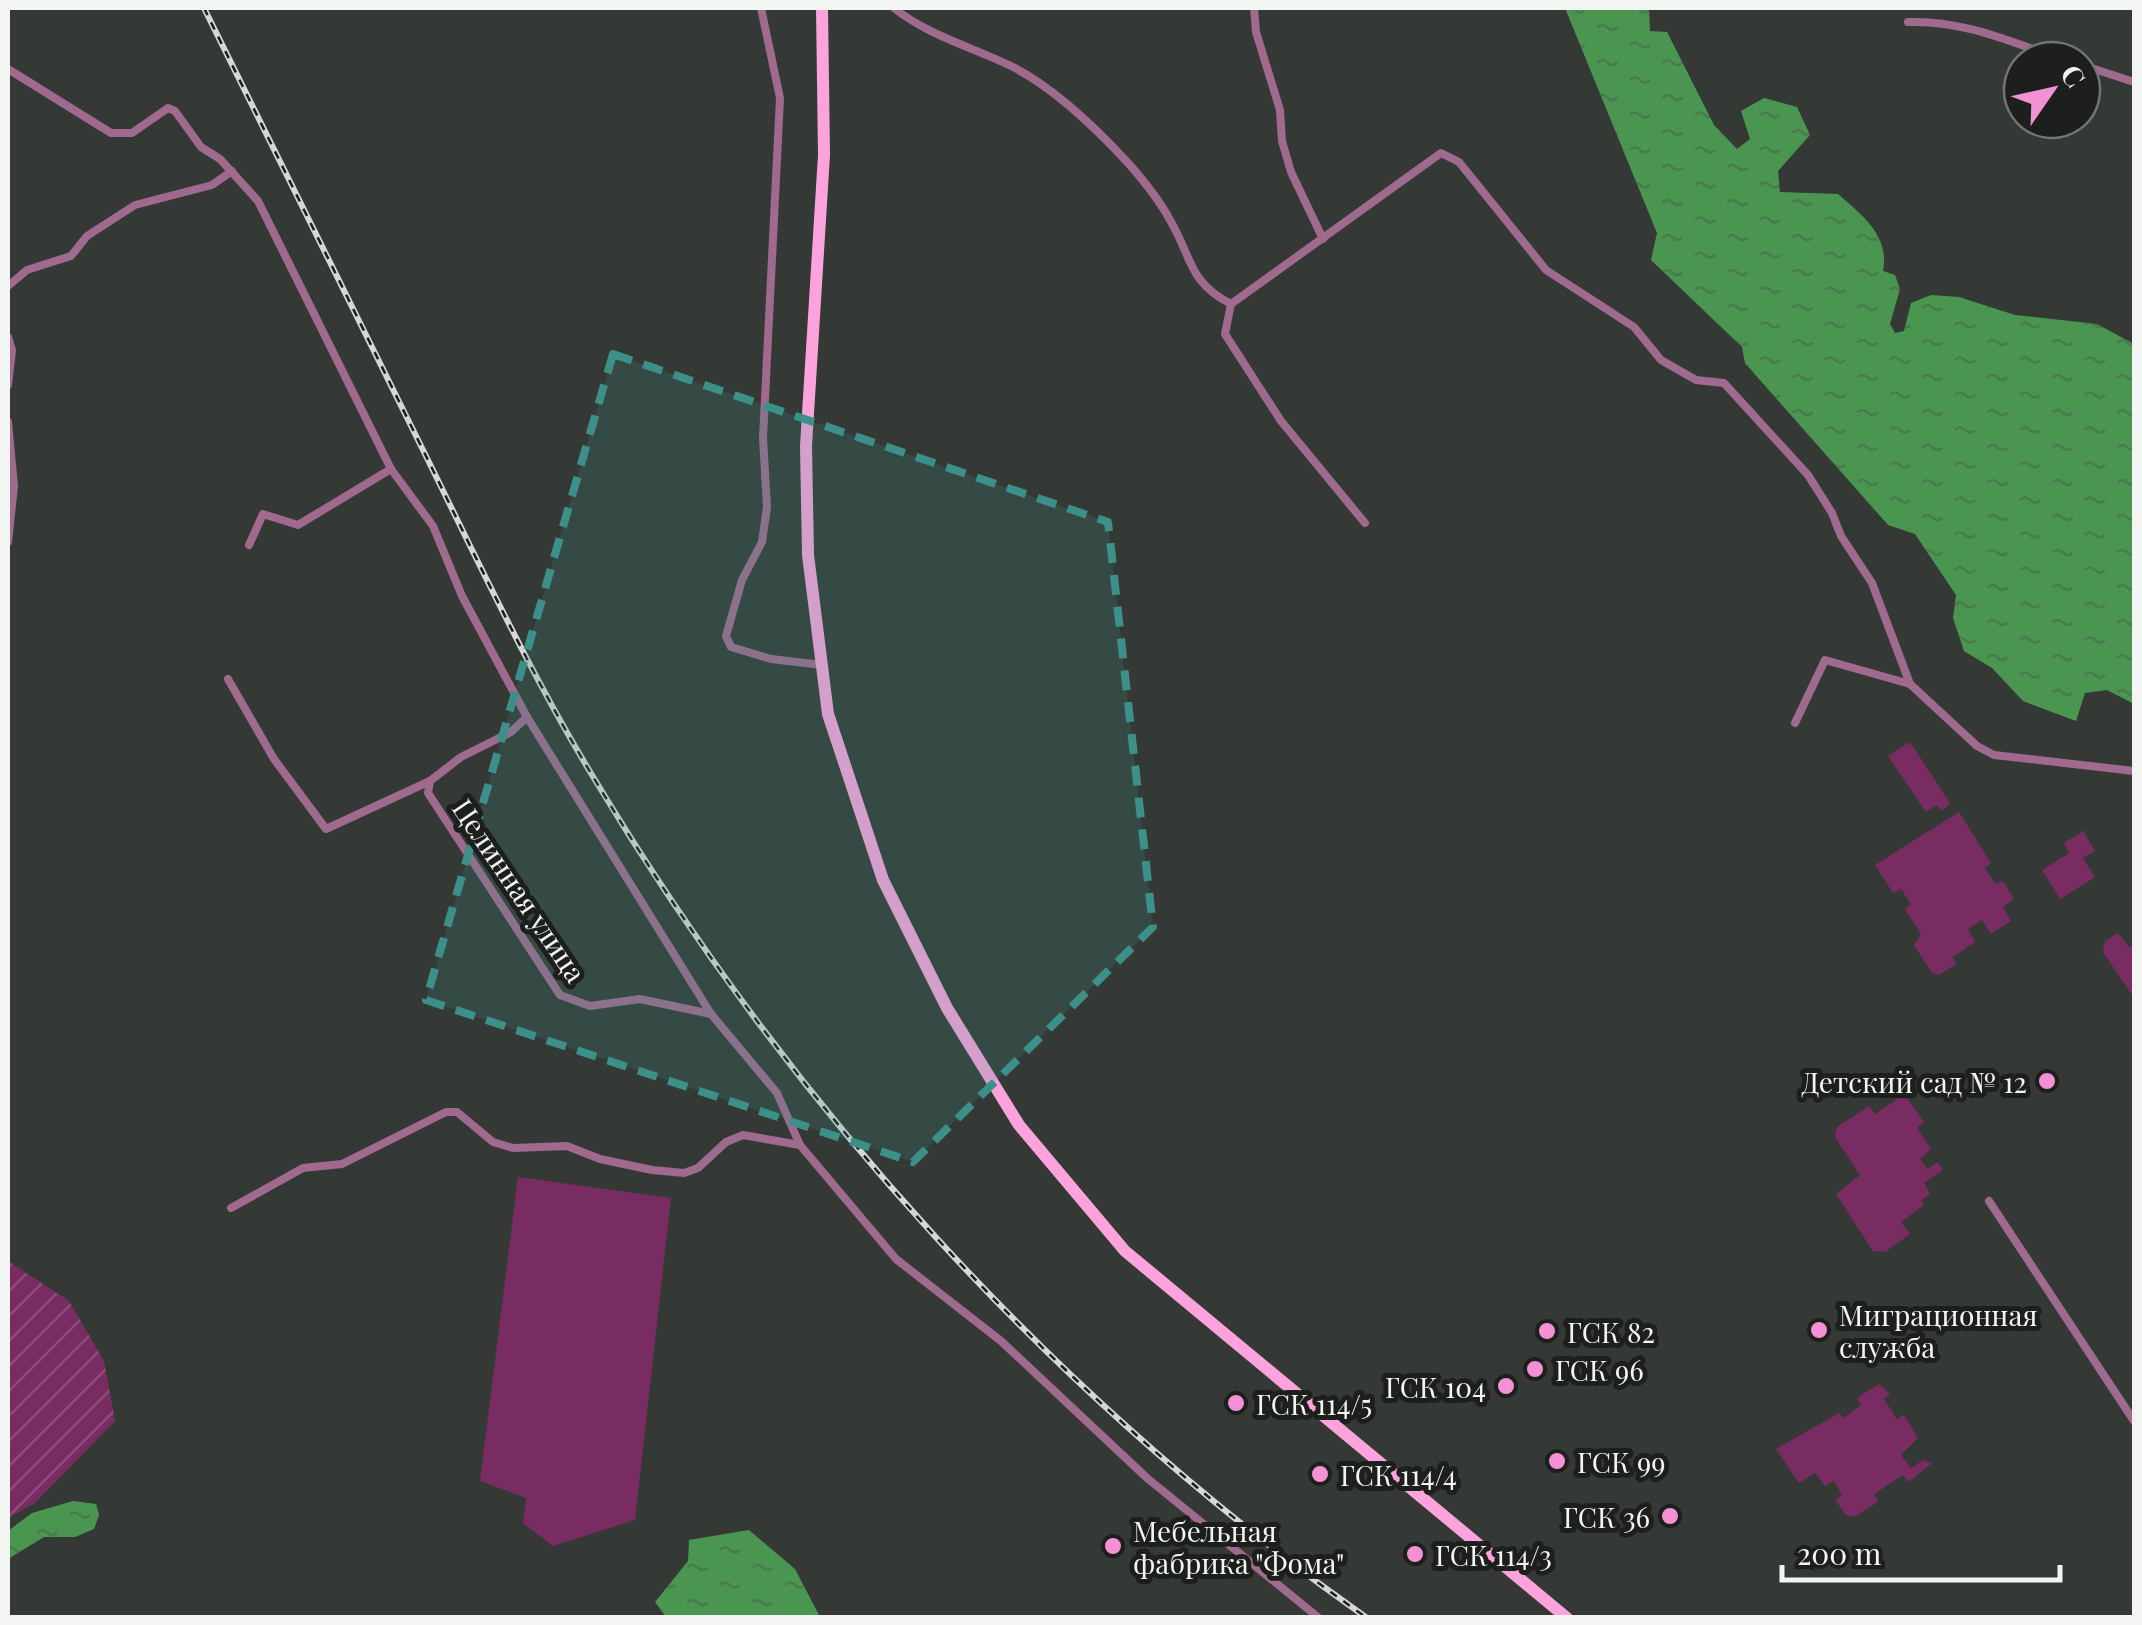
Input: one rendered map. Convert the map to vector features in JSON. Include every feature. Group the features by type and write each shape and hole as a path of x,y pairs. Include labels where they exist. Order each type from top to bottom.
{"main road":[{"path":"822,8 824,155 806,446 808,556 828,714 883,880 947,1008 1019,1125 1069,1189 1125,1250 1566,1618"}],"street":[{"path":"761,8 780,98 763,438 767,507 762,542 742,580 726,636 730,647 745,653 822,665"},
{"path":"894,8 912,22 1015,68 1064,103 1130,165 1171,220 1198,279 1208,292 1231,304"},
{"path":"1254,8 1256,32 1280,110 1286,156 1323,239"},
{"path":"1908,22 1943,21 2007,40"},
{"path":"8,70 111,133 132,133 168,108 175,110 202,146 232,171 258,201 391,469 433,526 462,596 527,717 711,1014 777,1093 800,1146 896,1259 1001,1341 1147,1478 1319,1618"},
{"path":"2102,72 2134,82"},
{"path":"1365,523 1281,421 1225,334 1231,304 1440,153 1460,162 1546,270 1634,327 1661,360 1696,380 1724,383 1808,476 1872,583 1910,684 1977,746 1994,755 2134,771"},
{"path":"8,286 27,270 71,256 87,236 136,205 212,185 232,171"},
{"path":"8,338 12,350 8,385"},
{"path":"8,422 14,486 8,542"},
{"path":"248,544 264,514 298,526 391,469"},
{"path":"1796,723 1825,660 1910,684"},
{"path":"228,679 274,760 321,827 334,827 430,780 461,758 511,732 527,717"},
{"name":"Целинная улица","path":"430,780 428,793 560,995 590,1006 640,999 711,1014"},
{"path":"231,1208 303,1168 342,1164 446,1112 458,1112 480,1134 503,1145 567,1146 600,1159 684,1172 742,1135 800,1146"},
{"path":"1990,1201 2134,1421"}],"highlighted area":[{"path":"613,354 1108,522 1153,927 913,1162 426,1000"}],"shaded area":[{"path":"1910,742 1950,803 1942,811 1937,805 1926,812 1888,756"},
{"path":"1959,812 1991,863 1985,868 1995,884 2003,881 2014,899 2003,907 2011,921 1991,934 1982,920 1968,929 1975,942 1953,957 1956,964 1939,975 1932,973 1914,945 1921,934 1905,909 1911,904 1901,889 1893,893 1875,865"},
{"path":"2083,831 2095,851 2083,858 2095,877 2060,899 2042,870 2069,853 2064,843"},
{"path":"2118,933 2129,947 2134,944 2134,998 2103,952 2105,941"},
{"path":"1899,1098 1908,1099 1924,1122 1917,1128 1931,1149 1920,1159 1927,1169 1938,1162 1943,1170 1924,1183 1930,1194 1922,1200 1924,1205 1901,1222 1910,1234 1885,1252 1873,1251 1836,1194 1860,1175 1835,1137 1837,1127 1869,1106 1875,1114"},
{"path":"518,1177 671,1198 635,1520 553,1546 523,1523 526,1498 480,1481"},
{"path":"8,1261 69,1301 104,1361 115,1421 35,1503 8,1518"},
{"path":"1879,1384 1890,1394 1884,1399 1897,1419 1904,1415 1918,1438 1901,1455 1911,1468 1923,1460 1932,1463 1909,1482 1903,1475 1874,1494 1878,1502 1854,1517 1846,1515 1835,1500 1842,1495 1834,1481 1825,1486 1815,1473 1799,1483 1776,1449 1839,1413 1843,1418 1861,1405 1857,1398"}],"water":[{"path":"1565,8 1649,8 1650,31 1667,32 1714,125 1737,149 1750,139 1741,111 1764,98 1797,107 1810,135 1778,171 1780,192 1838,194 1872,227 1882,247 1883,271 1895,275 1900,289 1890,324 1895,333 1904,331 1911,303 1931,295 1959,297 2015,315 2097,324 2134,344 2134,704 2107,690 2085,693 2076,721 2023,701 1992,668 1964,651 1953,618 1956,595 1915,534 1888,525 1745,363 1742,347 1651,260 1657,233"},
{"path":"73,1501 96,1504 99,1515 94,1529 75,1537 44,1537 8,1559 8,1531 32,1513"},
{"path":"749,1530 795,1569 820,1617 666,1617 655,1602 688,1561 689,1540"}],"waterway":[{"path":"1515,8 1537,8"}],"railway":[{"path":"204,8 547,696 669,897 752,1015 841,1128 936,1237 1036,1341 1141,1439 1251,1532 1367,1618"}],"place":[{"name":"Детский сад № 12","path":"2047,1081"},
{"name":"Миграционная служба","path":"1819,1330"},
{"name":"ГСК 82","path":"1547,1331"},
{"name":"ГСК 96","path":"1535,1369"},
{"name":"ГСК 104","path":"1506,1386"},
{"name":"ГСК 114/5","path":"1236,1403"},
{"name":"ГСК 99","path":"1557,1461"},
{"name":"ГСК 114/4","path":"1320,1474"},
{"name":"ГСК 36","path":"1670,1516"},
{"name":"Мебельная фабрика \"Фома\"","path":"1113,1546"},
{"name":"ГСК 114/3","path":"1415,1554"}]}
